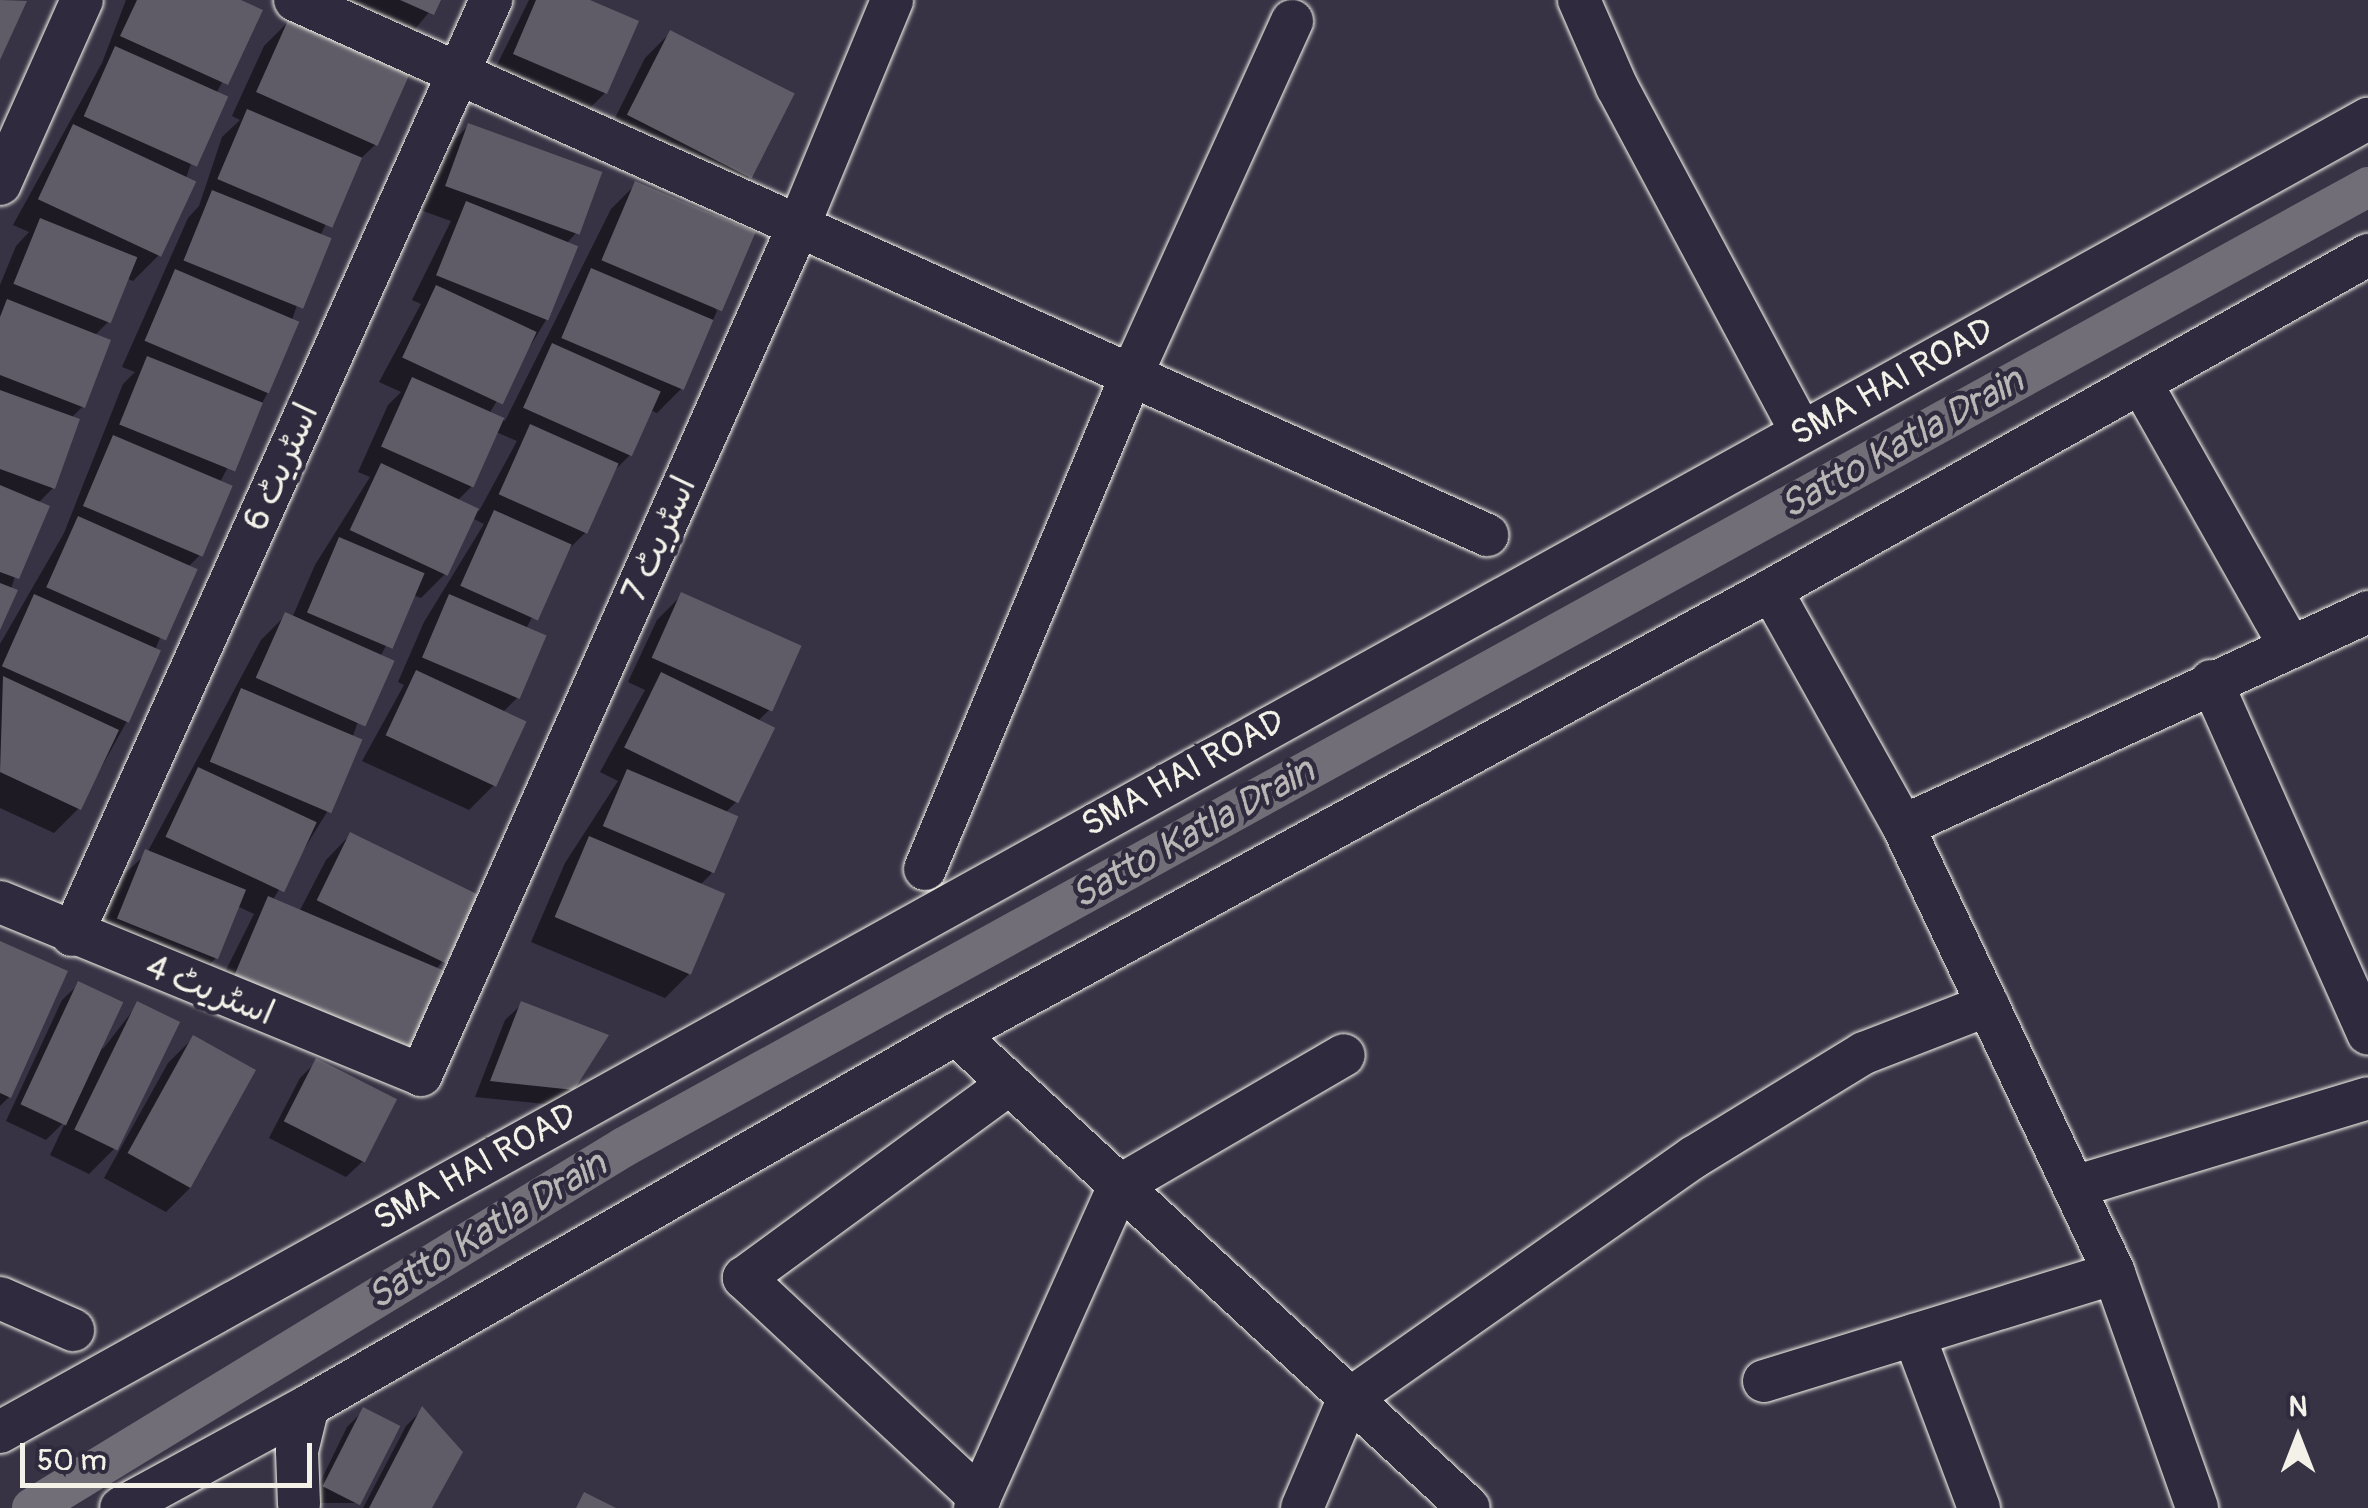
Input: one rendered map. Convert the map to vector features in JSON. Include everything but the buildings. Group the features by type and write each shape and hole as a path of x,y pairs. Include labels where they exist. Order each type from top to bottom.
{"street":[{"path":"0,184 82,0"},
{"path":"295,0 1487,535"},
{"name":"اسٹریٹ 6","path":"72,935 491,0"},
{"name":"اسٹریٹ 7","path":"420,1076 799,225 892,0"},
{"path":"1579,0 1616,87 1801,432"},
{"path":"924,869 1131,376 1292,21"},
{"name":"SMA HAI ROAD","path":"0,1432 2368,119"},
{"path":"120,1508 308,1406 956,1034 1771,590 2368,256"},
{"path":"2141,383 2290,646"},
{"path":"1771,590 1903,826 2114,1272 2197,1508"},
{"path":"1903,826 2210,681 2368,612"},
{"path":"2210,681 2368,1034"},
{"name":"اسٹریٹ 4","path":"0,902 420,1076"},
{"path":"1302,1508 1348,1400 1694,1157 1864,1053 1988,1005"},
{"path":"956,1034 1468,1508"},
{"path":"1008,1085 744,1278 977,1503 1118,1186 1344,1055"},
{"path":"2074,1187 2368,1098"},
{"path":"1764,1382 2114,1272"},
{"path":"0,1298 73,1330"},
{"path":"1914,1335 1979,1508"},
{"path":"301,1507 297,1451 308,1406"}],"waterway":[{"name":"Satto Katla Drain","path":"32,1508 624,1147 2368,187"}]}
